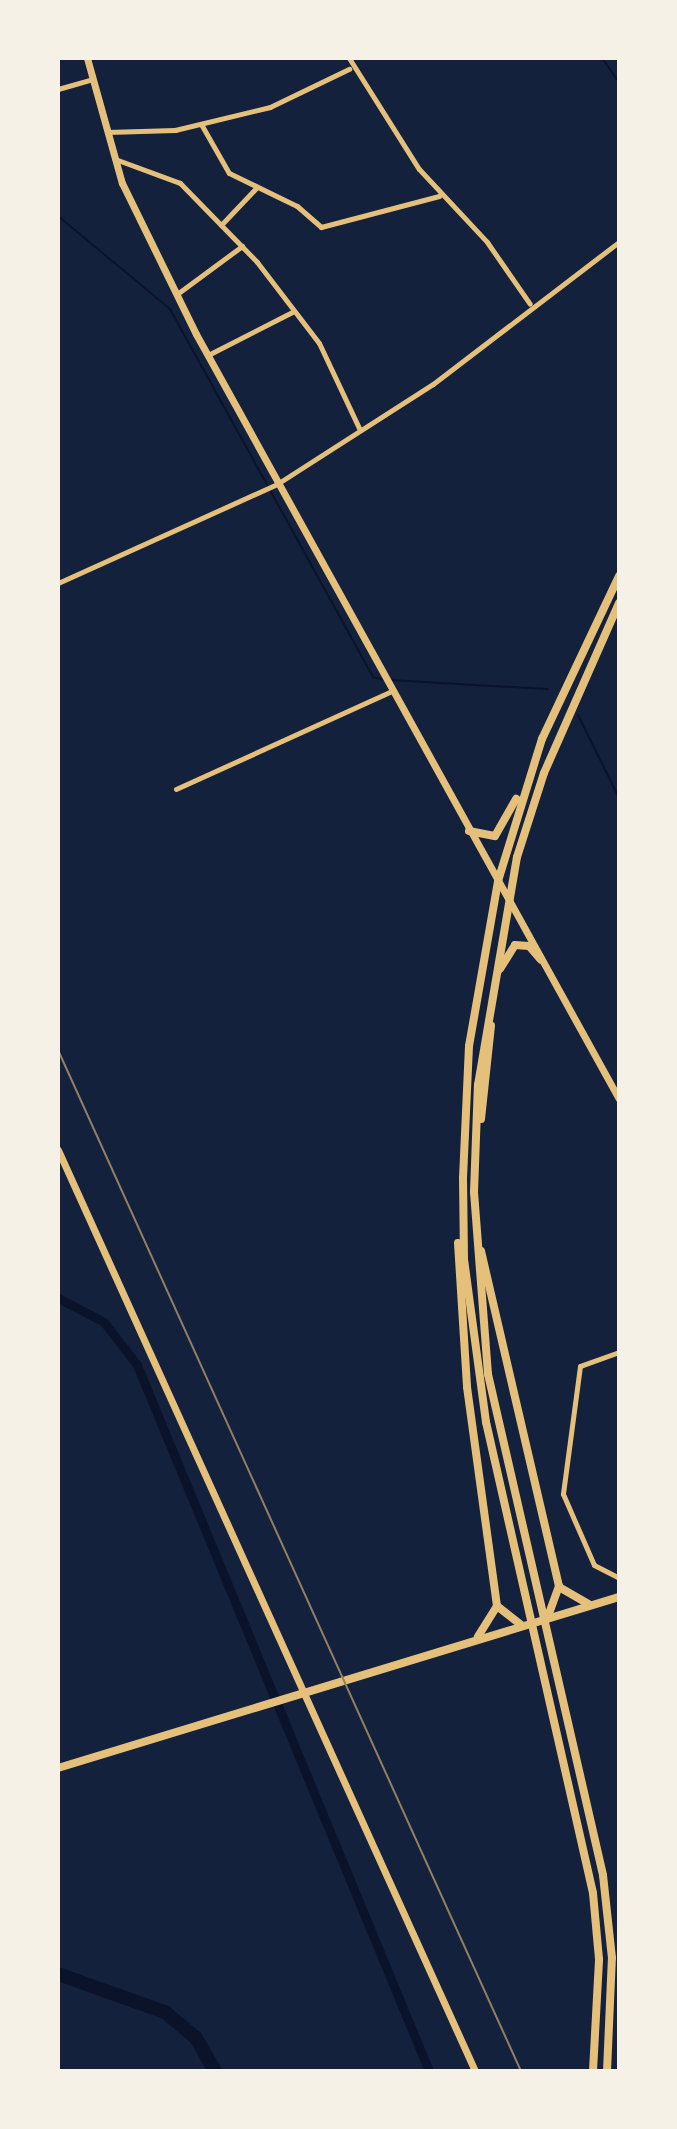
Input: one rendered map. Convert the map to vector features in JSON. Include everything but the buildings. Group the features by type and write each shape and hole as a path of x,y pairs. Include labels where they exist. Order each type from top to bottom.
{"main road":[{"path":"87,58 115,159 207,355 619,1099"},
{"path":"469,831 489,838 505,829 543,724 617,579"},
{"path":"478,1637 497,1606 459,1311 469,1046 498,881 542,739 617,579"},
{"path":"607,2071 612,2007 603,1875 524,1543 486,1307 474,1192 478,1085 507,899 544,773 619,603"},
{"path":"474,1192 501,961 520,944 541,960"},
{"path":"58,1150 475,2071"},
{"path":"463,1178 470,1308 513,1546 593,1893 599,2007 593,2071"},
{"path":"486,1307 559,1586 548,1616"},
{"path":"559,1586 589,1604"},
{"path":"58,1768 290,1694 619,1597"},
{"path":"497,1606 521,1625"}],"street":[{"path":"349,58 349,69 439,196 487,242 530,304"},
{"path":"107,132 201,124 270,107 349,69"},
{"path":"58,89 93,79"},
{"path":"201,124 220,166 327,229 358,212 439,196"},
{"path":"115,159 180,183 242,246 339,376 360,430"},
{"path":"221,225 257,187"},
{"path":"58,583 277,484 433,384 530,304 619,242"},
{"path":"177,294 242,246"},
{"path":"207,355 292,312"},
{"path":"176,789 392,691"},
{"path":"619,1352 580,1366 563,1494 594,1565 619,1578"}],"waterway":[{"path":"602,58 619,82"},
{"path":"58,216 170,309 373,677 384,680"},
{"path":"390,680 548,689"},
{"path":"578,715 619,798"},
{"path":"58,1298 104,1322 137,1365 429,2071"},
{"path":"58,1974 165,2012 196,2038 215,2071"}],"railway":[{"path":"58,1050 521,2071"}]}
